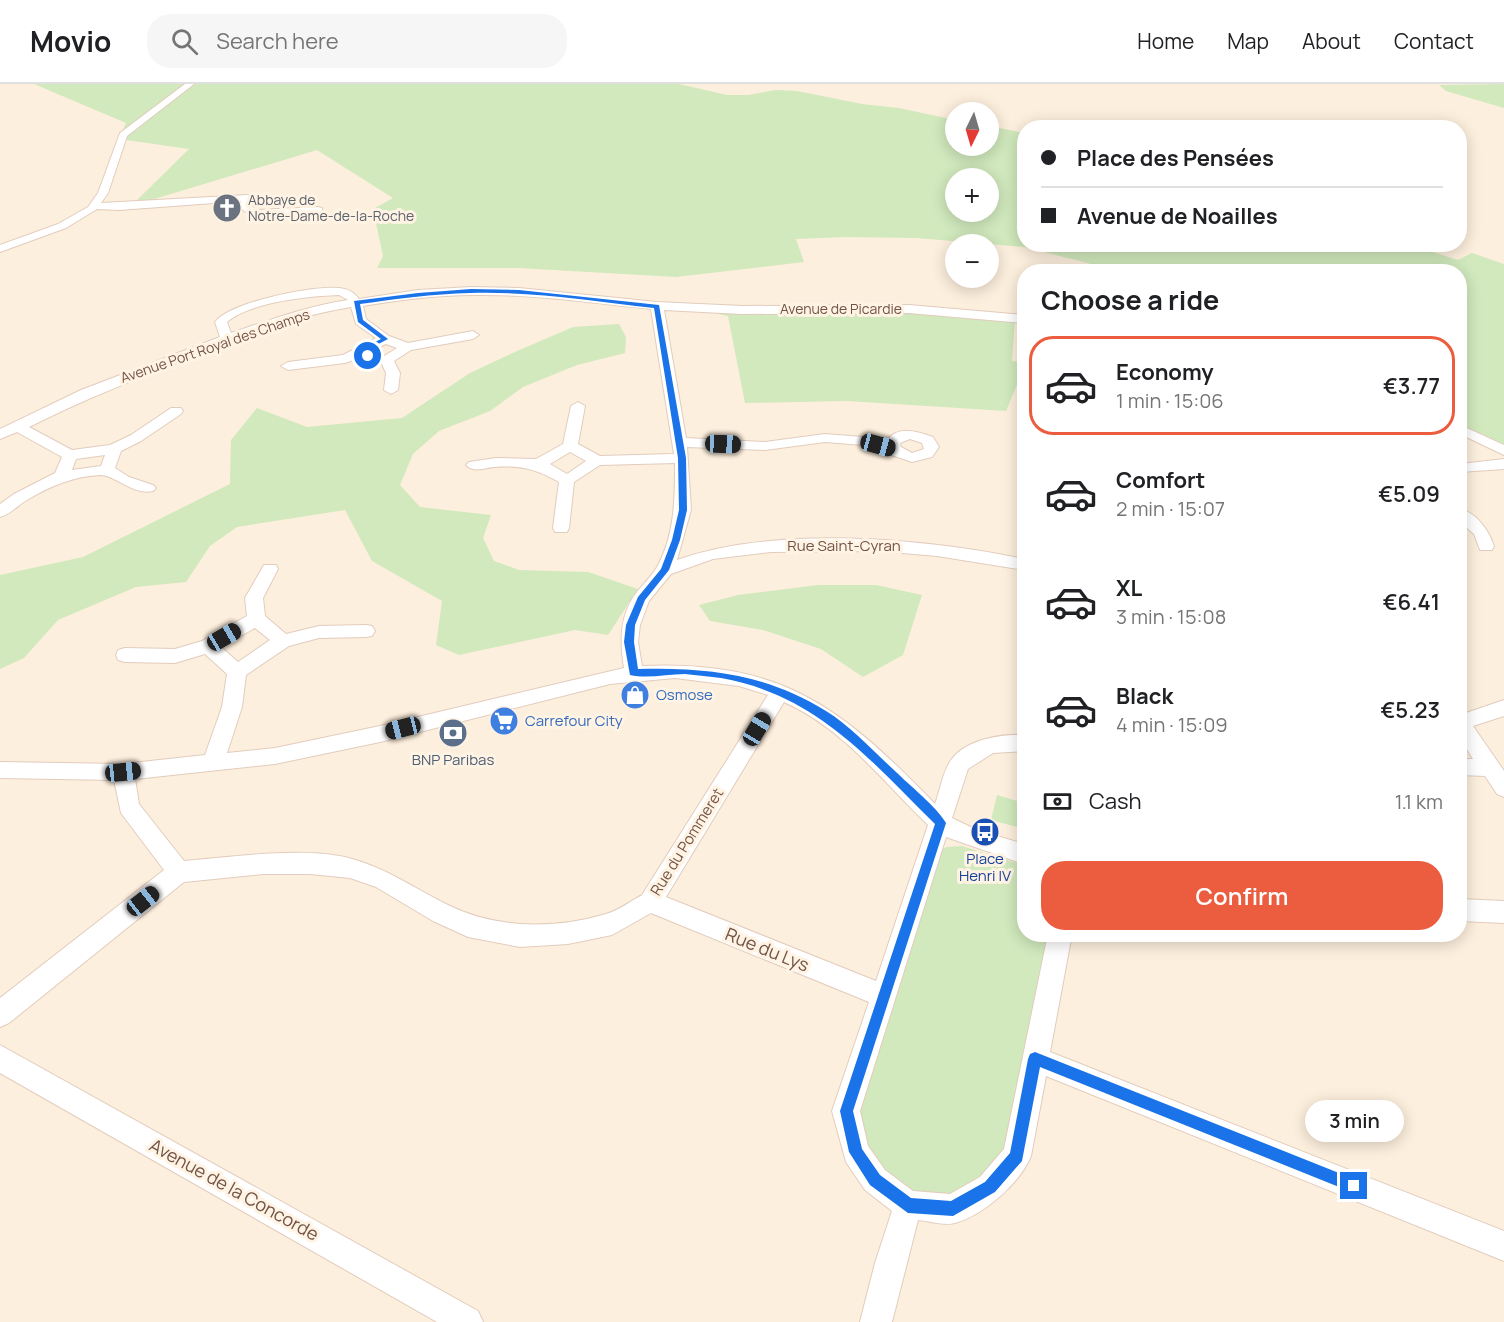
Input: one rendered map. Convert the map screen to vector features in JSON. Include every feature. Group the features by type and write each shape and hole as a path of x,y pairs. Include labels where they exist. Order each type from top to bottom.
{"street":[{"path":"0,249 62,226 94,206 104,190 123,135 133,125 190,84"},
{"path":"94,206 119,207 248,198 244,206 252,212 274,214 318,210"},
{"path":"227,339 221,322 227,316 244,308 328,290 345,291 357,303 360,321 385,339 407,346"},
{"name":"Avenue Port Royal des Champs","path":"0,435 86,393 227,339 327,307 418,294 471,291 519,292 657,306"},
{"path":"634,672 629,642 631,625 641,599 665,570 676,540 683,510 681,450 657,306"},
{"name":"Avenue de Picardie","path":"657,306 742,310 909,309 968,312 1017,318"},
{"path":"363,352 378,360 387,360 407,346 473,335"},
{"path":"288,366 345,359 385,339"},
{"path":"387,360 393,373 391,390"},
{"path":"539,464 570,446 578,406"},
{"path":"17,426 70,455 114,449 136,438 176,411"},
{"path":"1467,432 1504,451"},
{"path":"561,528 567,480 597,460 681,450 765,446 825,438 863,441 894,449"},
{"path":"570,446 597,460"},
{"path":"107,470 114,449"},
{"path":"62,476 70,455"},
{"path":"474,465 496,462 539,464 567,480"},
{"path":"1467,467 1504,464"},
{"path":"0,512 20,497 62,476 107,470 124,480 148,488"},
{"path":"1467,520 1481,532 1485,546"},
{"name":"Rue Saint-Cyran","path":"665,570 712,554 822,544 874,544 933,548 1017,563"},
{"path":"270,569 254,598 256,619 284,641"},
{"path":"125,655 175,656 208,646 256,619"},
{"path":"213,763 232,707 237,672 284,641 320,632 366,631"},
{"path":"208,646 237,672"},
{"path":"0,770 123,772 275,756 380,734 634,672 686,671 723,675 781,692 824,714 853,737 941,823 966,835 1017,852"},
{"name":"Rue du Pommeret","path":"179,872 262,864 310,864 350,868 384,880 441,913 476,929 520,936 568,933 612,924 650,902 781,692"},
{"path":"1467,721 1504,708"},
{"path":"1467,734 1504,788"},
{"path":"1017,743 1008,742 981,748 959,764 846,1111 856,1152 875,1180 908,1206 953,1209 990,1187 1017,1156 1058,942"},
{"path":"1467,767 1490,768"},
{"path":"0,1014 179,872 129,807 123,772"},
{"name":"Rue du Lys","path":"650,902 884,996"},
{"path":"1467,910 1504,912"},
{"name":"Avenue de la Concorde","path":"0,1058 467,1322"},
{"path":"1035,1059 1504,1246"},
{"path":"876,1322 890,1263 908,1206"}],"green space":[{"path":"34,84 679,84 727,95 748,95 776,90 797,91 945,118 945,156 999,156 999,128 1017,132 1017,246 999,245 999,234 945,234 945,240 845,237 796,239 804,262 676,277 518,268 377,268 383,256 373,209 393,198 317,150 131,206 189,149 119,139 126,123"},
{"path":"1504,84 1504,108 1446,91 1439,85"},
{"path":"1044,252 1432,252 1458,260 1472,253 1504,264 1504,445 1467,429 1467,264 1091,264"},
{"path":"850,309 1015,319 1012,361 1017,362 1017,385 1006,411 847,401 745,403 728,316 718,314"},
{"path":"619,324 626,337 625,353 577,365 523,387 490,411 439,431 413,454 400,485 420,507 491,515 483,538 494,561 519,570 588,572 638,589 608,635 575,630 459,655 436,645 442,601 372,561 345,510 237,527 210,546 186,582 136,587 58,620 24,658 0,669 0,575 83,557 230,484 231,440 257,408 307,427 402,418 470,373 515,352 573,327"},
{"path":"818,585 876,585 922,595 903,655 863,677 821,649 763,630 710,621 699,605 738,595"},
{"path":"997,795 1017,801 1017,827 991,820"},
{"path":"962,846 1017,863 1017,942 1049,942 1004,1155 982,1180 959,1193 928,1198 903,1189 877,1162 864,1142 859,1122 860,1095 937,853 946,847"}],"place":[{"name":"Abbaye de Notre-Dame-de-la-Roche","path":"227,208"},
{"name":"Osmose","path":"635,695"},
{"name":"Carrefour City","path":"504,721"},
{"name":"BNP Paribas","path":"453,733"},
{"name":"Place Henri IV","path":"985,832"}],"route":[{"path":"368,356 363,352 365,349 385,339 360,321 357,303 418,294 471,291 519,292 657,306 680,442 683,510 676,540 665,570 641,599 631,625 629,642 634,672 686,671 723,675 781,692 824,714 853,737 941,823 846,1111 856,1152 875,1180 908,1206 953,1209 990,1187 1017,1156 1035,1059 1354,1186"}]}
